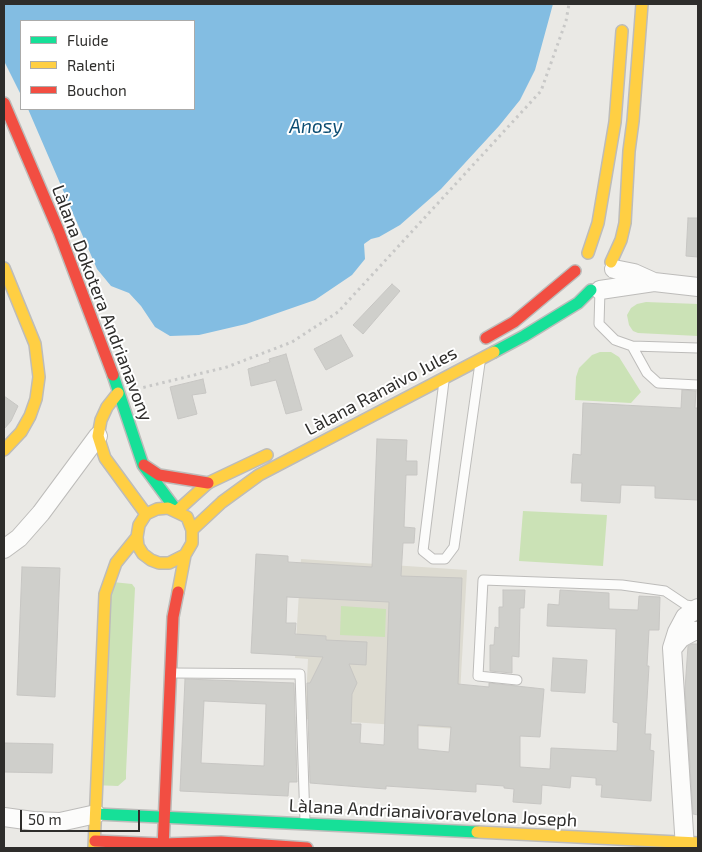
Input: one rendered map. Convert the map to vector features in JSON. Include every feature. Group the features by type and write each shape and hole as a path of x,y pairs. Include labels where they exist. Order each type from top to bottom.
{"main road":[{"path":"623,23 614,122 598,223 588,253 579,260 575,271 580,284 596,290 608,286 613,278 612,266 625,223 628,151 633,121 642,4"},
{"name":"Làlana Dokotera Andrianavony","path":"4,103 59,232 110,366 143,465 177,510"},
{"path":"588,253 602,254 612,266"},
{"path":"4,268 34,344 39,377 36,399 30,416 21,432 4,450"},
{"name":"Làlana Ranaivo Jules","path":"473,346 514,322 575,271"},
{"name":"Làlana Ranaivo Jules","path":"192,530 222,502 259,475 524,336 596,290"},
{"path":"118,394 107,407 100,420 98,436 105,458 146,514"},
{"path":"177,510 208,484 281,447"},
{"path":"143,465 160,475 208,484"},
{"path":"163,846 173,617 185,555 192,543 192,530 187,517 177,510 168,508 156,509 146,514 139,525 137,537 138,546 143,554 159,563 169,563 185,555"},
{"path":"137,537 116,563 105,594 94,845 163,846 221,842 307,848"},
{"name":"Làlana Andrianaivoravelona Joseph","path":"96,814 165,816 689,845"}],"street":[{"path":"612,266 654,282"},
{"path":"596,290 654,282 698,287"},
{"path":"4,549 19,538 41,513 98,436"},
{"path":"77,466 105,458"},
{"path":"689,845 672,648 677,632 685,617 698,608"},
{"path":"672,648 681,638 696,631"},
{"path":"4,817 60,822 96,814"}],"lane":[{"path":"596,290 599,324 615,340 632,346 698,348"},
{"path":"632,346 647,373 658,383 698,385"},
{"path":"445,376 423,551 433,560 445,559 454,547 481,358"},
{"path":"517,680 478,676 483,580 622,585 666,591 686,605 698,608"},
{"path":"171,673 300,674 305,824"}],"path":[{"path":"118,394 226,367 292,342 338,312 541,91 566,21 569,4"}],"shaded area":[{"path":"301,559 467,570 458,729 305,719 308,659 295,658"}],"green space":[{"path":"646,302 698,304 698,336 638,333 633,331 629,325 627,315 631,308"},
{"path":"600,352 611,352 619,357 641,392 631,403 575,400 576,377 579,368 592,355"},
{"path":"523,511 607,515 603,566 519,561"},
{"path":"103,581 132,584 135,588 126,779 118,786 92,785"},
{"path":"341,606 386,609 385,637 340,635"}],"water":[{"name":"Anosy","path":"4,4 553,4 535,70 520,100 499,126 441,189 400,225 364,244 365,259 352,275 315,300 246,324 199,335 170,336 155,327 141,306 129,293 111,286 97,269 28,110 195,110 195,20 20,20 20,93 4,61"}],"building":[{"path":"688,218 698,218 698,257 686,256"},
{"path":"392,284 400,291 363,334 353,325"},
{"path":"341,335 353,356 326,370 314,349"},
{"path":"286,354 302,410 286,414 276,380 251,386 248,369 270,362 269,359"},
{"path":"203,379 206,393 192,395 197,414 178,419 170,387"},
{"path":"682,390 696,391 695,408 698,408 698,500 655,498 655,486 621,485 620,503 581,501 582,483 571,483 573,454 581,455 583,403 681,408"},
{"path":"4,396 18,406 11,421 4,429"},
{"path":"377,439 407,440 406,461 417,461 417,475 406,475 404,527 415,528 414,543 403,543 401,576 462,578 458,684 489,687 489,683 544,689 540,737 520,736 520,767 550,769 551,748 617,751 618,723 613,722 616,629 547,626 548,604 559,605 560,590 609,593 609,609 638,610 639,596 660,597 659,630 649,630 647,666 649,666 645,734 651,734 650,750 654,751 651,801 601,797 602,785 596,785 596,778 571,776 570,788 542,785 541,804 513,802 514,789 504,788 504,786 476,784 476,792 386,786 386,789 310,783 307,683 310,683 323,657 251,653 256,554 288,556 288,562 372,567","holes":["287,597 389,602 384,745 360,743 361,724 351,724 352,694 357,683 349,664 366,665 367,642 326,640 326,636 295,634 296,623 286,623","418,725 451,727 449,752 418,749"]},
{"path":"22,567 60,568 55,697 17,695"},
{"path":"503,590 525,590 524,608 520,608 519,657 512,656 512,673 490,671 490,645 494,645 495,627 499,628 499,607 503,607"},
{"path":"698,644 698,815 693,814 685,689 688,646"},
{"path":"553,658 587,660 585,693 551,691"},
{"path":"185,679 294,683 297,782 289,782 288,796 180,791","holes":["204,701 266,704 264,766 201,763"]},
{"path":"4,743 53,744 52,773 4,772"}],"traffic: fast":[{"path":"494,352 578,303 591,290"},
{"path":"113,375 143,465 177,511"},
{"path":"96,814 477,832"}],"traffic: slow":[{"path":"611,262 621,240 625,223 629,151 642,4"},
{"path":"588,253 598,223 615,122 622,31"},
{"path":"4,268 35,344 39,377 36,399 30,416 21,432 4,450"},
{"path":"192,530 222,502 259,475 494,352"},
{"path":"118,393 107,407 101,420 98,436 105,458 146,514"},
{"path":"177,511 208,483 267,455"},
{"path":"178,592 185,555 192,543 192,530 187,517 168,508 157,509 146,514 139,525 137,537 138,546 143,554 159,563 169,563 185,555"},
{"path":"94,848 105,594 116,563 137,537"},
{"path":"477,832 698,843"}],"traffic: jam":[{"path":"4,103 59,232 113,375"},
{"path":"486,338 514,322 575,271"},
{"path":"144,465 159,475 208,483"},
{"path":"163,848 173,617 178,592"},
{"path":"95,841 164,844 221,842 307,848"}]}
